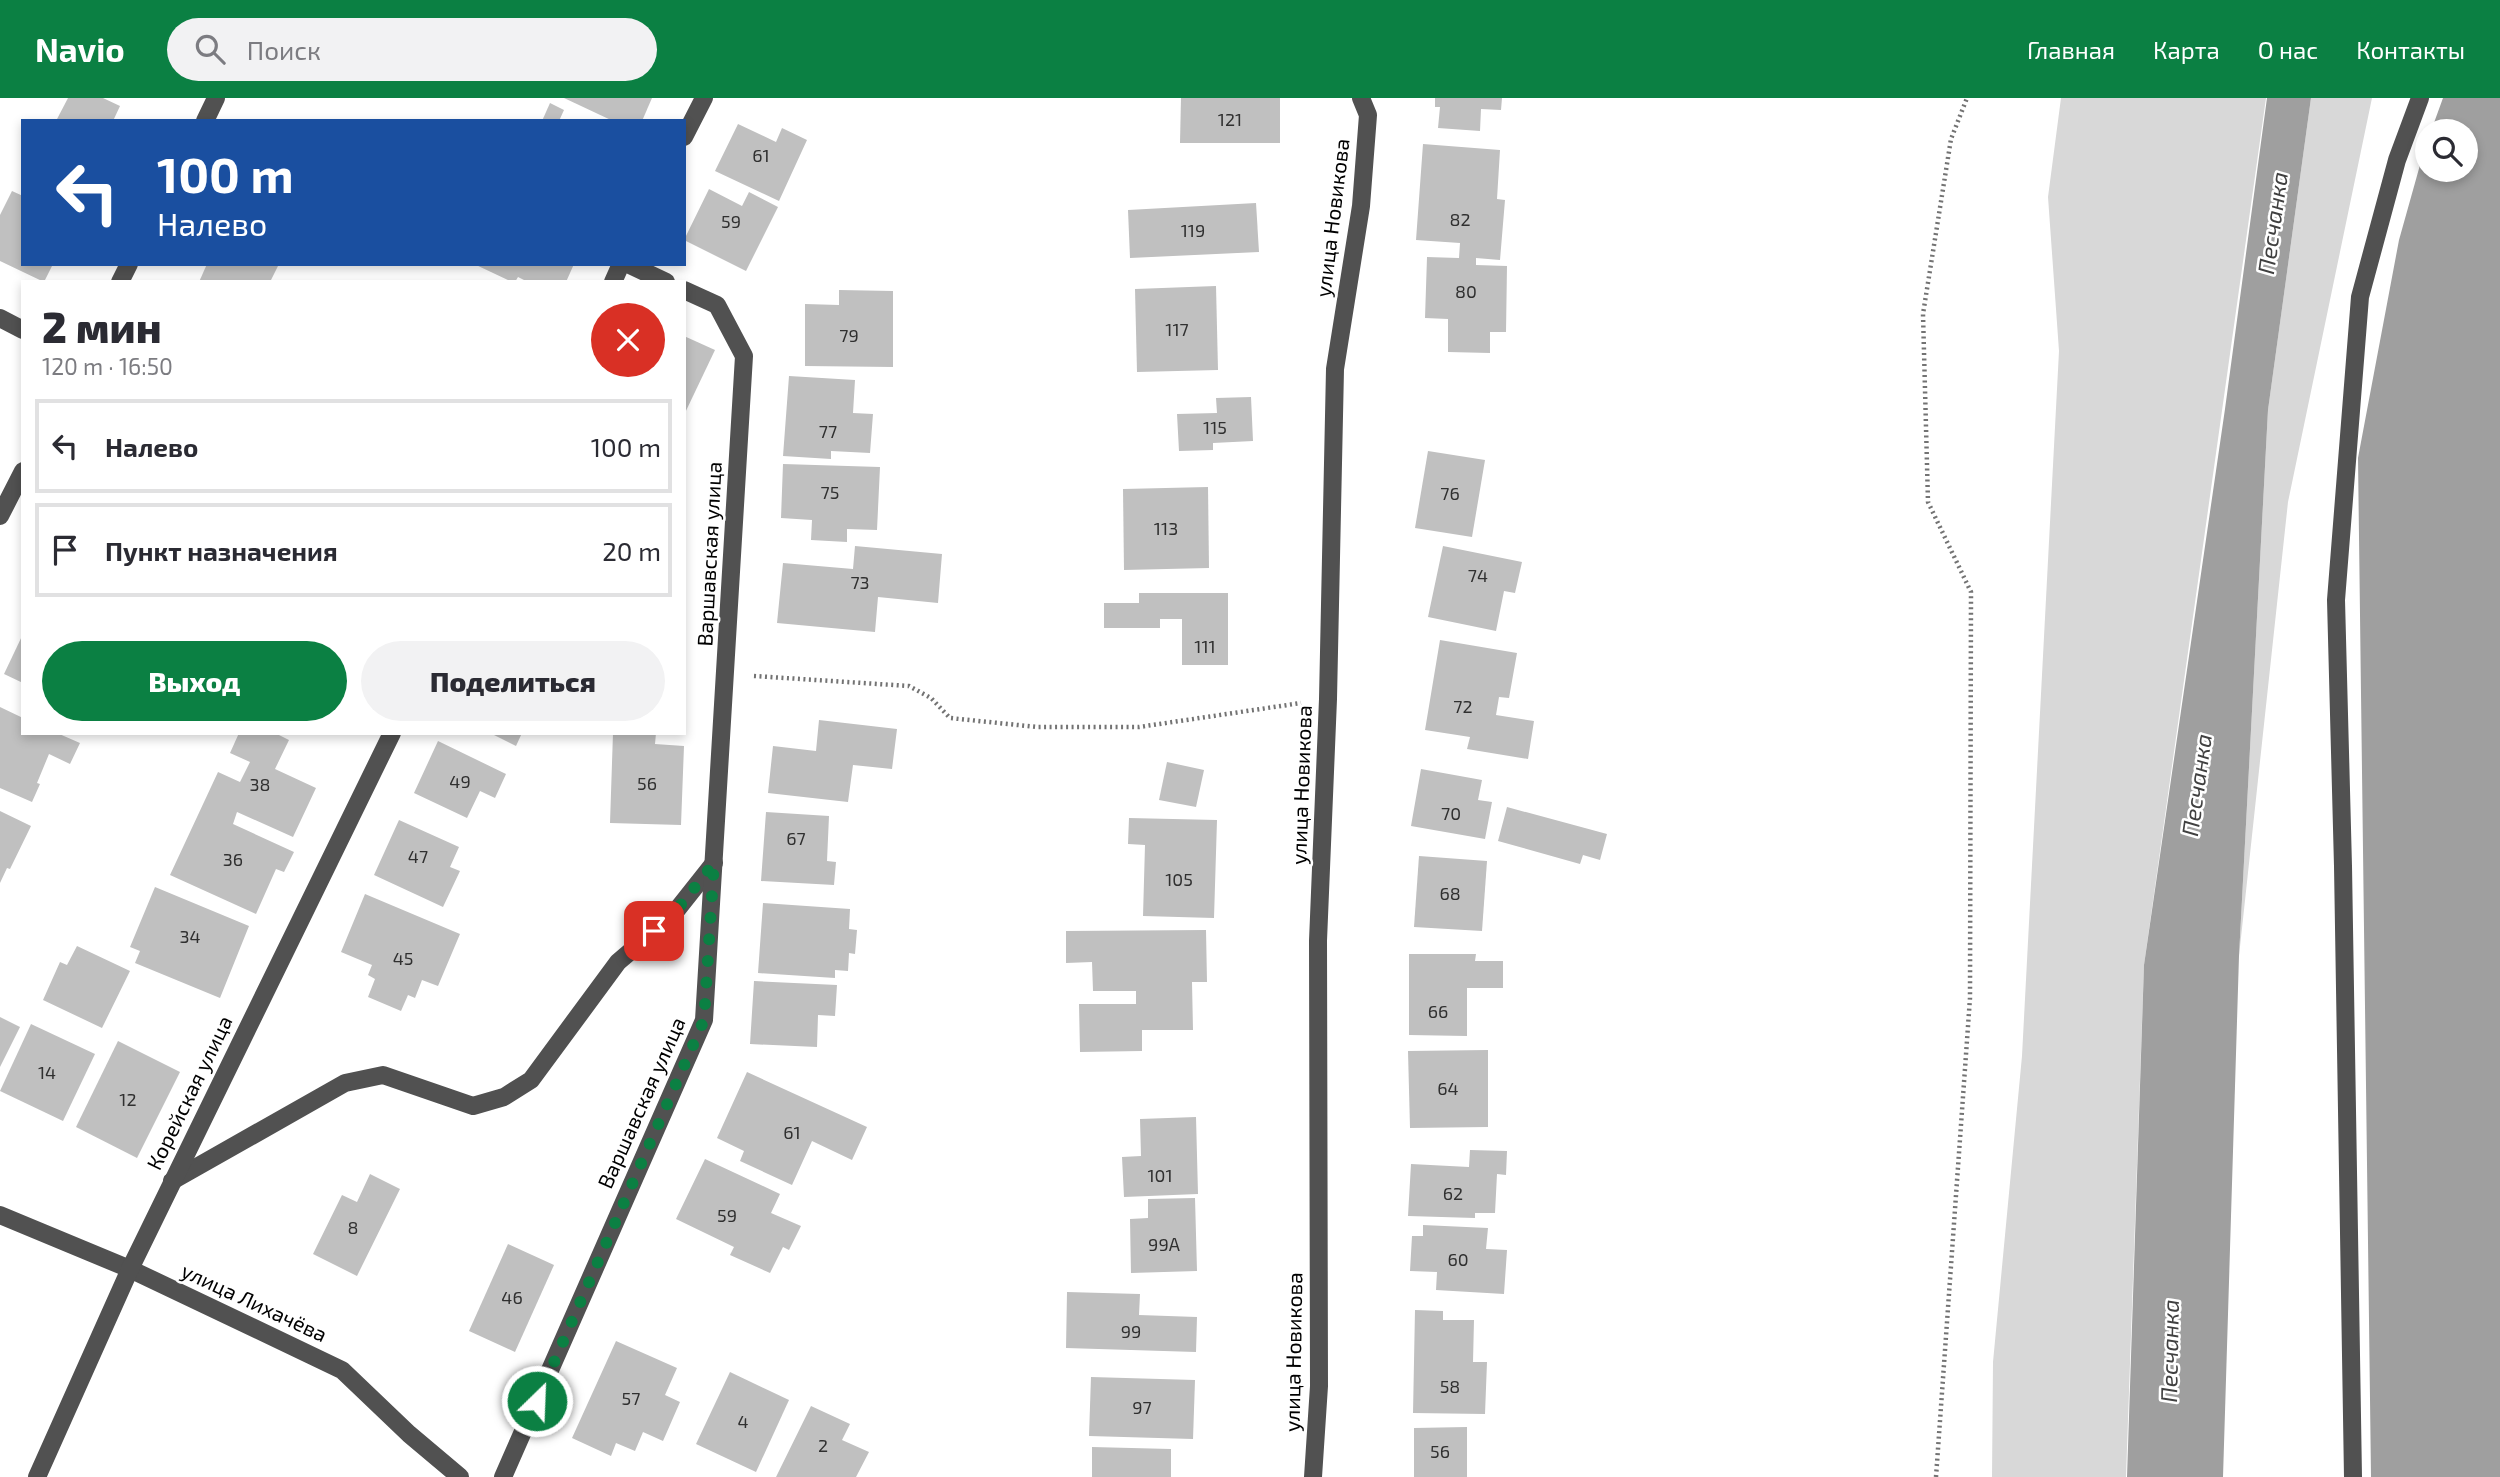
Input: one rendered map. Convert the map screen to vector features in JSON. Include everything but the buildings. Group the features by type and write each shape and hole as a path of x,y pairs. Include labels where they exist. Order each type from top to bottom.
{"street":[{"path":"206,119 216,98"},
{"path":"686,133 704,98"},
{"name":"улица Новикова","path":"1313,1477 1319,1386 1318,941 1328,699 1335,369 1360,205 1368,115 1361,98"},
{"path":"2353,1477 2336,600 2360,298 2397,160 2420,98"},
{"path":"632,266 662,280"},
{"name":"Варшавская улица","path":"503,1477 704,1020 744,356 718,305 686,291"},
{"path":"0,318 21,329"},
{"path":"0,516 21,475"},
{"name":"Корейская улица","path":"37,1477 130,1269 390,735"},
{"path":"172,1181 345,1083 383,1075 473,1106 503,1097 531,1080 618,962 672,916 714,863"},
{"name":"улица Лихачёва","path":"0,1215 130,1269 342,1370 409,1434 460,1477"}],"path":[{"path":"1936,1477 1970,998 1971,592 1928,502 1923,314 1951,139 1967,98"},
{"path":"725,674 909,686 932,698 950,718 1037,727 1139,727 1328,699"}],"shaded area":[{"path":"2061,98 2266,98 2144,965 2126,1477 1992,1477 1993,1362 2022,1056 2059,351 2048,197"},
{"path":"2311,98 2372,98 2288,502 2239,956 2268,410"}],"water":[{"name":"Песчанка","path":"2267,98 2311,98 2268,410 2239,956 2223,1477 2127,1477 2144,965 2225,409"},
{"path":"2443,98 2500,98 2500,1477 2371,1477 2358,458 2399,240 2415,182 2478,182 2478,119 2435,119"}],"route":[{"path":"537,1401 704,1020 714,863 672,916 654,931"}]}
